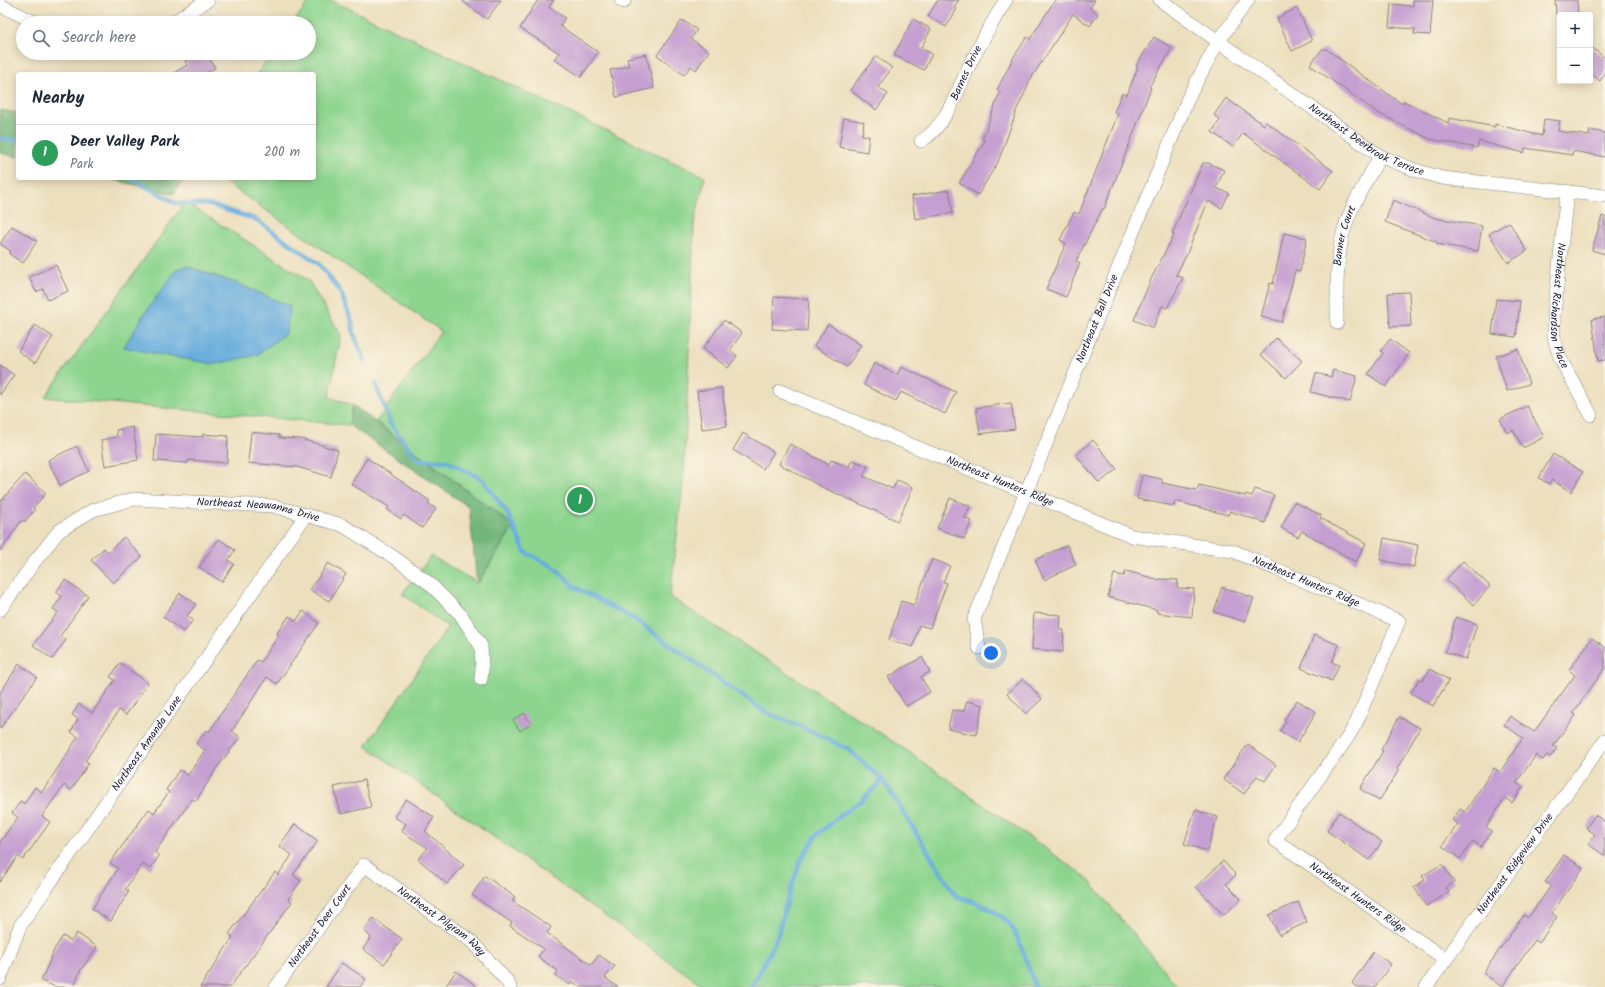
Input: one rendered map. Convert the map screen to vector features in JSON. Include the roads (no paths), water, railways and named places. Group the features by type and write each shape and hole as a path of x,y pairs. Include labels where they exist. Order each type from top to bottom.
{"street":[{"path":"183,16 208,0"},
{"name":"Barnes Drive","path":"921,141 929,137 941,122 983,38 1006,0"},
{"name":"Northeast Deerbrook Terrace","path":"1160,0 1380,156 1415,170 1442,178 1605,196"},
{"name":"Northeast Ball Drive","path":"979,648 974,619 1189,96 1218,42 1248,0"},
{"path":"0,5 22,16"},
{"name":"Banner Court","path":"1337,323 1338,268 1341,242 1349,217 1380,156"},
{"name":"Northeast Richardson Place","path":"1567,191 1554,315 1554,338 1561,360 1590,415"},
{"name":"Northeast Hunters Ridge","path":"780,391 1132,536 1232,551 1399,620 1356,723 1348,738 1275,840 1445,959"},
{"name":"Northeast Neawanna Drive","path":"0,610 58,531 94,510 134,499 273,506 342,525 429,582 460,615 481,646 482,669 480,679"},
{"name":"Northeast Amanda Lane","path":"0,979 20,926 306,515"},
{"name":"Northeast Ridgeview Drive","path":"1426,987 1605,740"},
{"name":"Northeast Deer Court","path":"276,987 364,865"},
{"name":"Northeast Pilgram Way","path":"364,865 471,941 507,981 510,987"}],"water":[{"path":"186,266 236,283 290,306 286,333 257,355 215,364 124,347 144,314 177,269"}],"waterway":[{"path":"0,138 16,141"},
{"path":"135,180 176,203 210,205 255,219 319,264 340,291 365,362"},
{"path":"376,384 390,423 418,460 447,461 482,479 507,512 525,552 554,567 575,587 634,619 765,712 798,725 848,749 883,780 956,896 990,909 1002,917 1012,927 1023,952 1035,987"},
{"path":"752,987 777,937 788,897 801,859 817,835 862,800 883,780"}],"place":[{"name":"Deer Valley Park","path":"580,500"}]}
